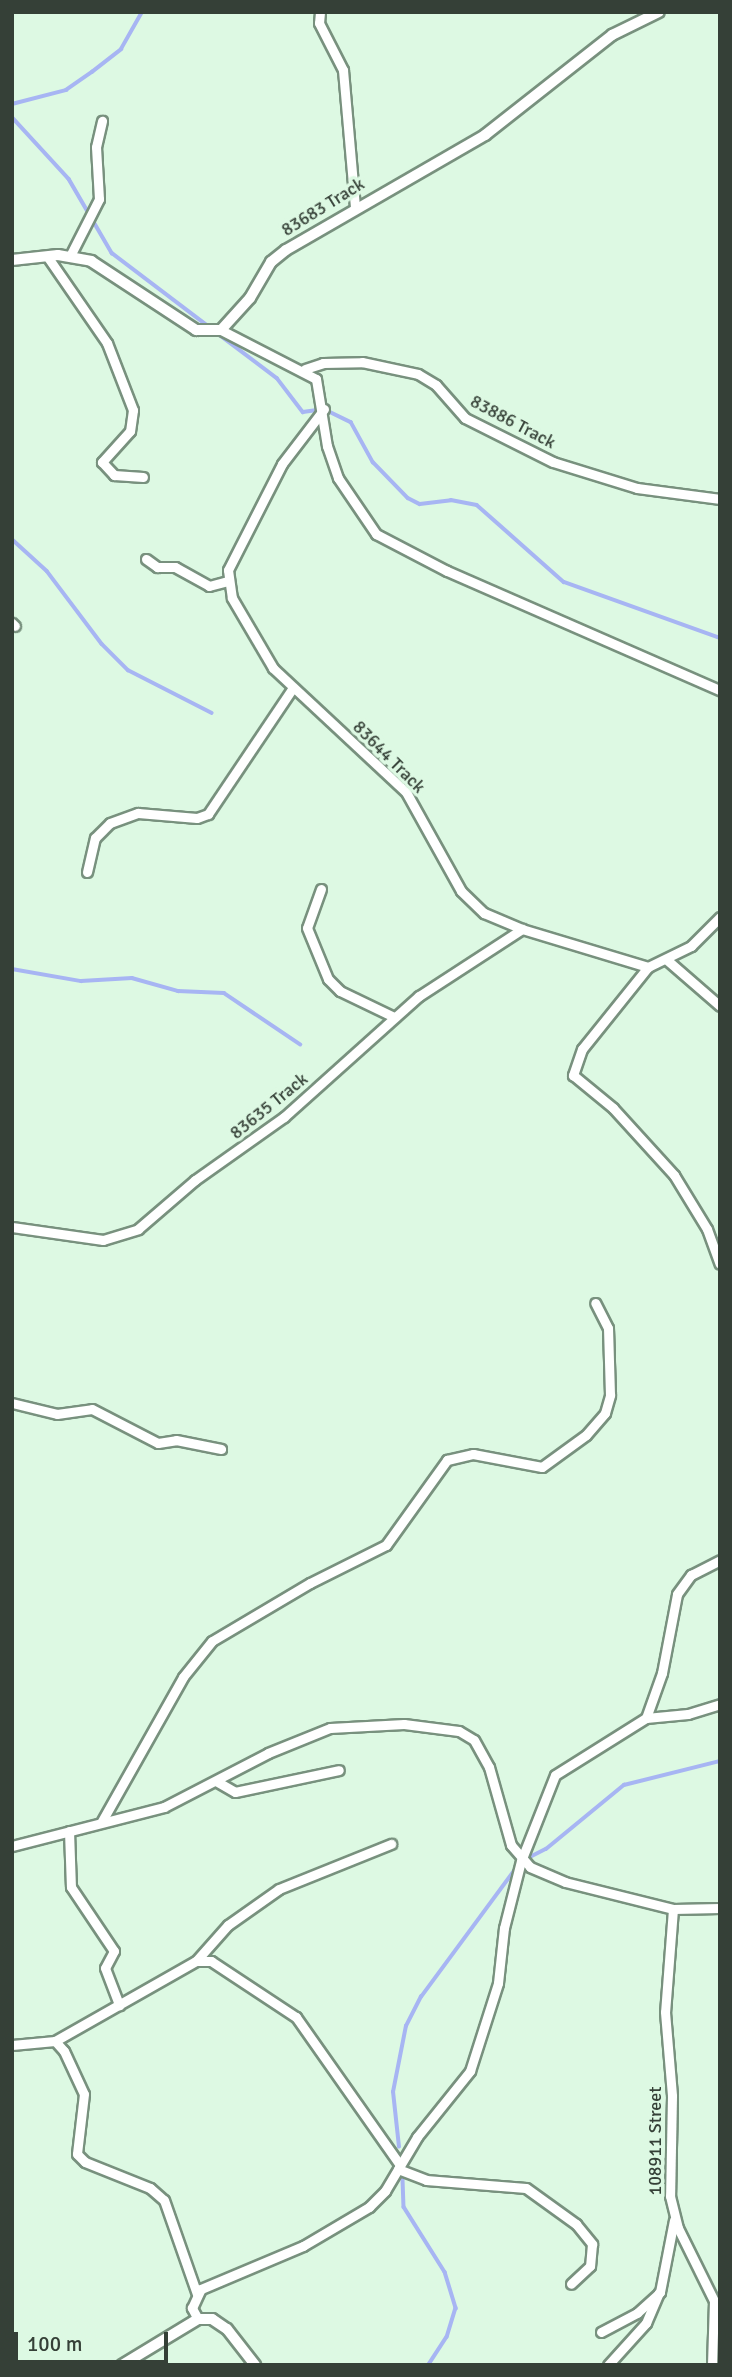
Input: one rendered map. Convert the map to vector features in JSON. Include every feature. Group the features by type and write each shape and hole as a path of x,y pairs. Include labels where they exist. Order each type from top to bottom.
{"street":[{"path":"320,12 319,23 338,52 346,84 355,208"},
{"name":"83683 Track","path":"221,330 250,298 271,262 355,208 485,135 612,34 659,12"},
{"path":"69,256 99,199 96,147 102,121"},
{"path":"47,256 107,343 133,410 130,431 102,462 114,475 144,477"},
{"path":"12,260 69,256 105,268 197,330 221,330 305,369 320,385 327,446 338,478 376,534 447,571 720,691"},
{"name":"83886 Track","path":"305,369 323,363 362,362 418,374 436,385 465,418 553,462 638,488 720,499"},
{"path":"146,559 209,586 228,581 232,558 258,505 298,438 324,409"},
{"name":"83644 Track","path":"228,581 240,615 292,689 406,792 471,904 522,929 648,967"},
{"path":"88,872 95,838 110,823 138,813 197,818 208,814 292,689"},
{"path":"321,889 307,928 328,979 340,991 394,1017"},
{"path":"720,917 696,942 667,960 648,967 582,1049 573,1075 613,1108 674,1175 707,1228 720,1264"},
{"name":"83635 Track","path":"12,1227 103,1240 124,1237 284,1117 431,987 522,929"},
{"path":"667,960 720,1006"},
{"path":"102,1821 183,1677 212,1641 310,1583 386,1545 447,1461 473,1454 542,1467 586,1435 605,1413 610,1395 608,1328 595,1303"},
{"path":"12,1403 57,1414 92,1409 160,1443 176,1440 220,1449"},
{"path":"646,1718 662,1673 677,1594 691,1575 720,1560"},
{"path":"197,2294 342,2226 385,2192 399,2167 470,2071 495,1994 504,1928 521,1861 558,1769 619,1738 646,1718 688,1714 720,1704"},
{"path":"12,1846 163,1807 268,1753 330,1728 368,1723 459,1731 474,1740 489,1767 511,1845 521,1861 565,1882 673,1909 720,1908"},
{"path":"216,1781 235,1792 339,1770"},
{"path":"69,1831 71,1887 79,1905 114,1951 105,1968 119,2005"},
{"path":"12,2045 55,2041 196,1961 228,1925 279,1889 391,1844"},
{"name":"108911 Street","path":"673,1909 665,2012 671,2060 669,2175 674,2219 711,2289 712,2365"},
{"path":"196,1961 218,1965 296,2017 399,2167 426,2180 526,2188 576,2224 592,2244 590,2266 570,2284"},
{"path":"55,2041 64,2050 84,2094 77,2154 85,2162 150,2188 164,2200 197,2294 192,2308 198,2319"},
{"path":"608,2365 646,2323 660,2291 674,2219"},
{"path":"601,2332 637,2313 660,2291"},
{"path":"122,2365 198,2319 212,2319 227,2329 255,2365"}],"waterway":[{"path":"12,104 66,90 92,72 121,49 142,12"},
{"path":"12,117 69,179 112,253 208,326"},
{"path":"217,333 277,378 303,412 324,409 351,422 373,462 408,498 420,504 451,500 477,505 564,582 720,638"},
{"path":"12,539 47,571 102,644 128,670 212,713"},
{"path":"12,969 81,981 132,978 178,991 224,993 300,1044"},
{"path":"526,1859 546,1849 624,1785 720,1761"},
{"path":"399,2147 393,2092 406,2026 421,1997 516,1868"},
{"path":"403,2179 404,2207 445,2272 456,2308 447,2337 429,2365"}]}
